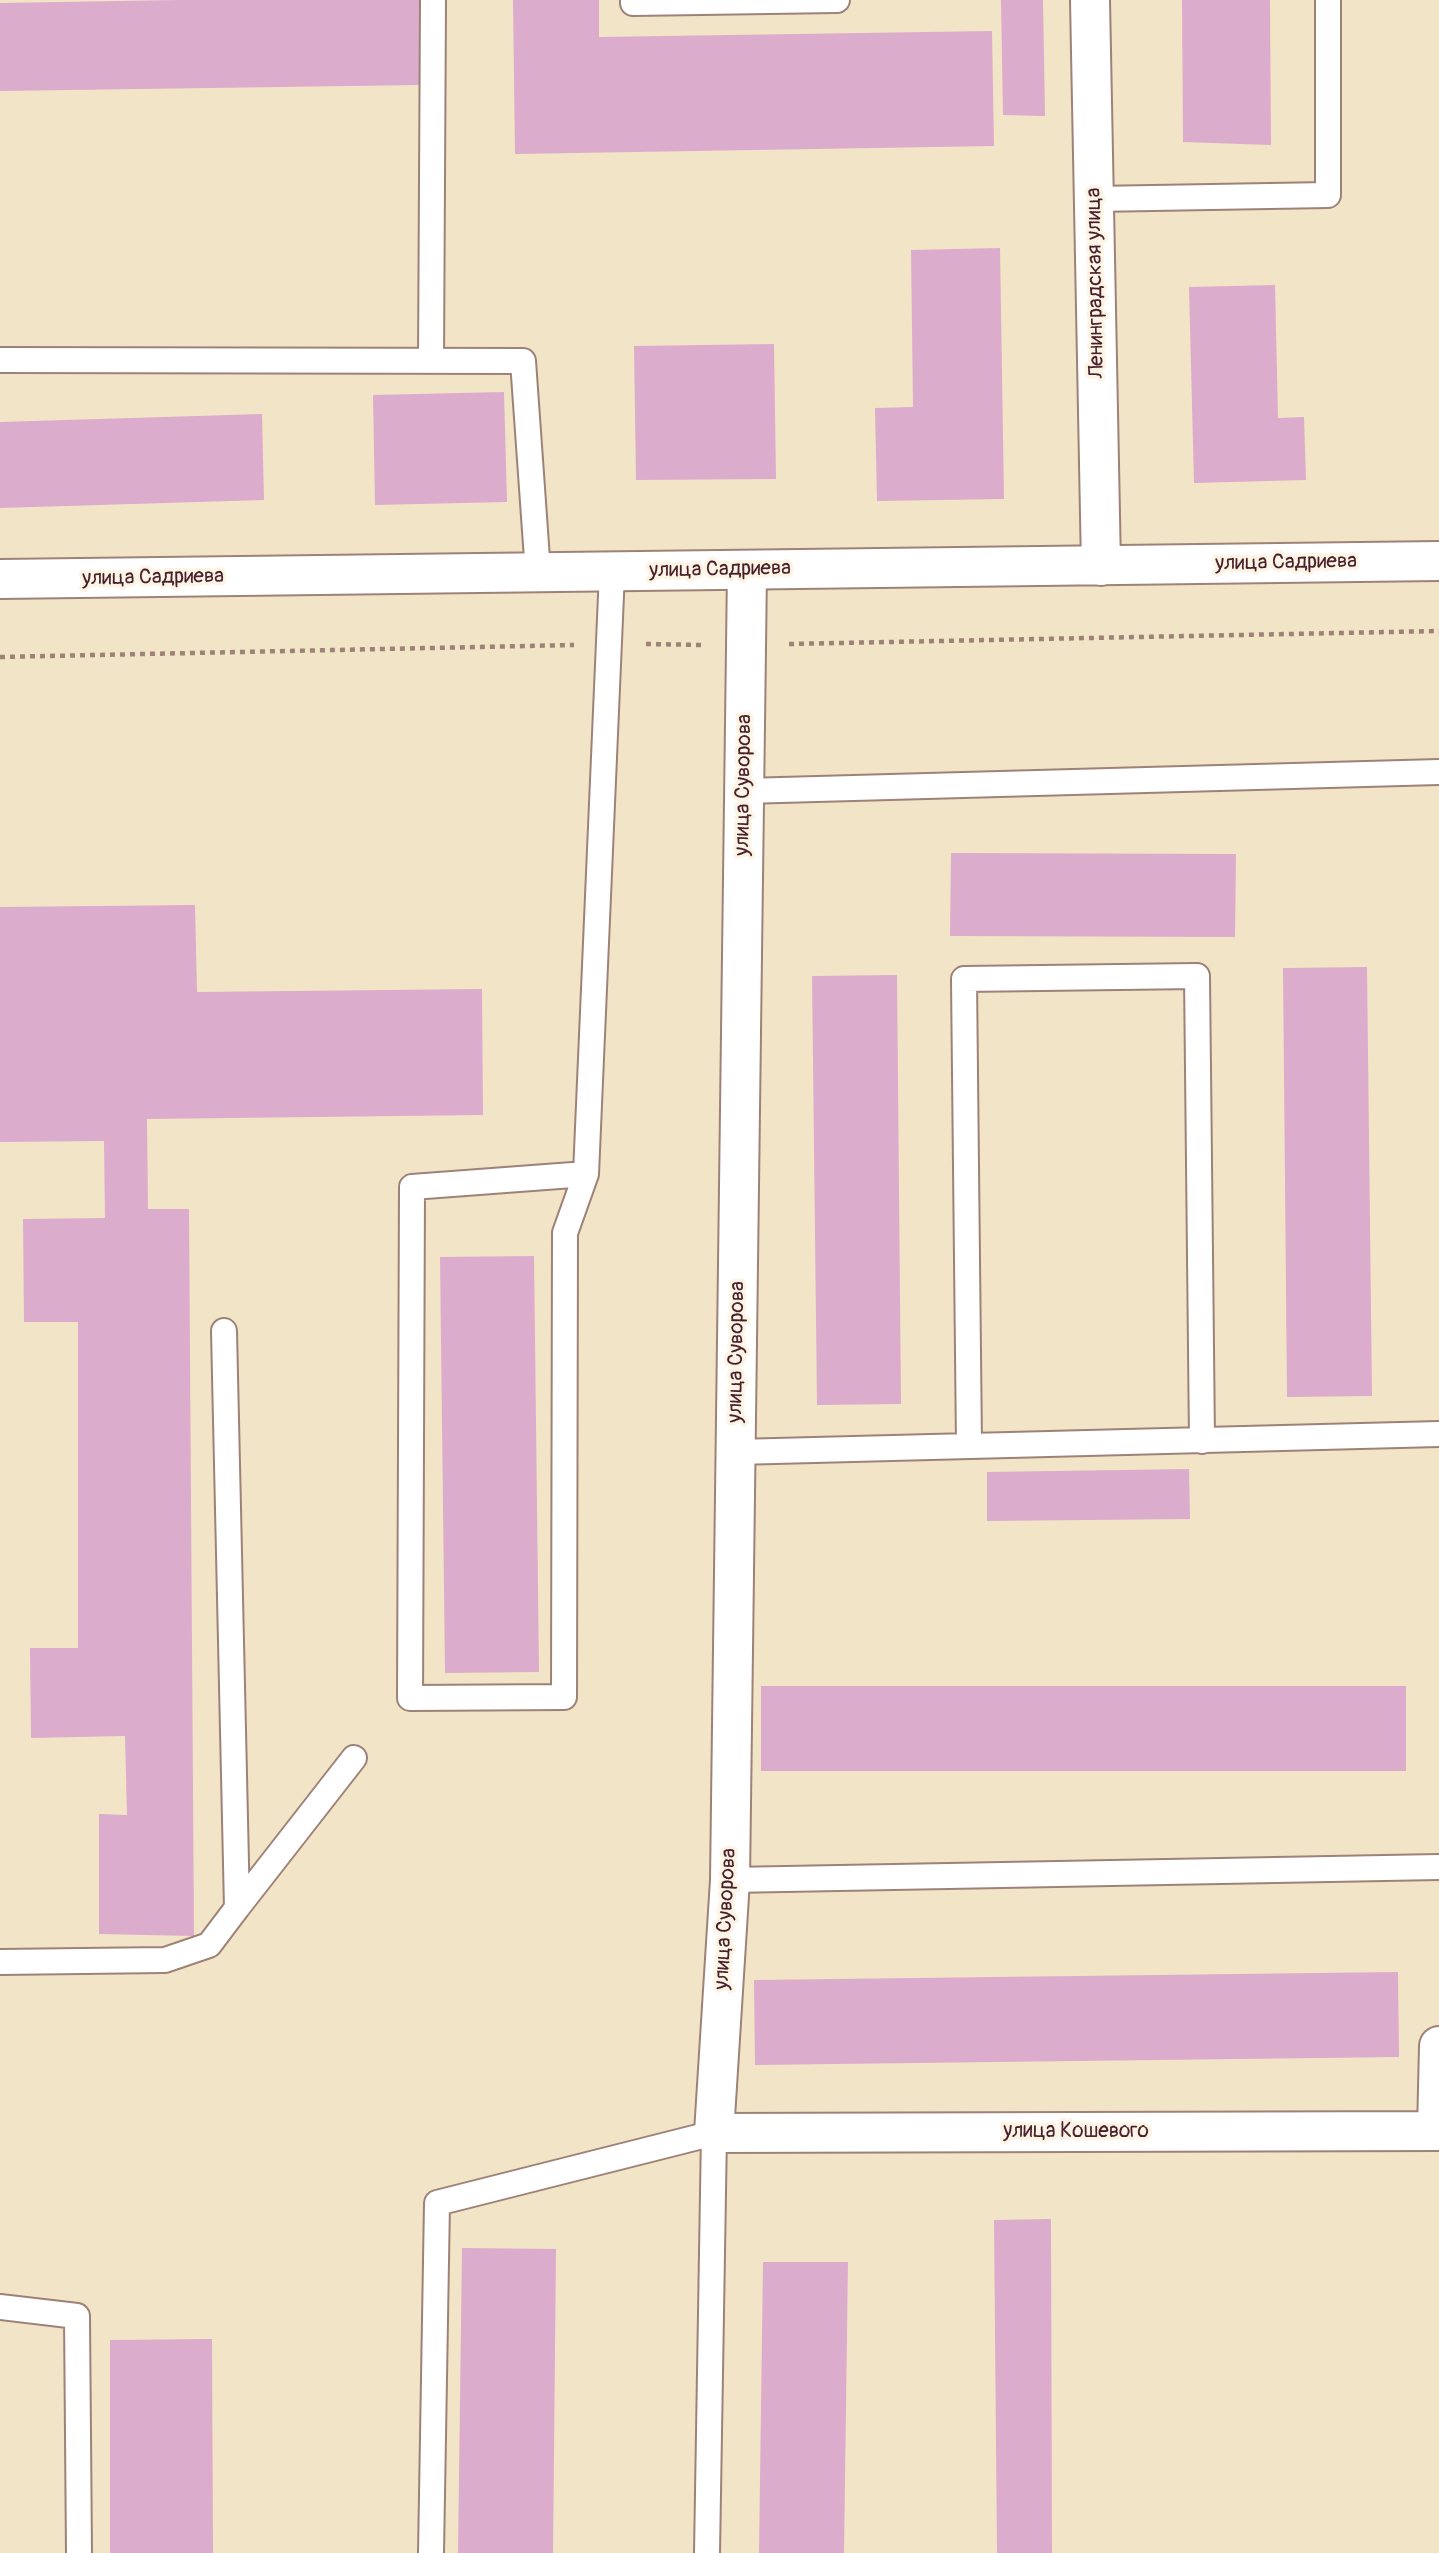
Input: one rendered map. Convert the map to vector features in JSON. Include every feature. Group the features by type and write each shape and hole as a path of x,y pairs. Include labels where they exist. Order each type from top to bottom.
{"street":[{"name":"Ленинградская улица","path":"1090,0 1101,566"},
{"name":"улица Садриева","path":"0,579 1439,561"},
{"name":"улица Суворова","path":"714,2133 730,1880 747,570"},
{"path":"1438,2131 1439,2046"},
{"name":"улица Кошевого","path":"714,2133 1438,2131"}],"lane":[{"path":"431,360 433,0"},
{"path":"633,0 633,3 836,0"},
{"path":"1094,199 1328,195 1328,0"},
{"path":"0,360 523,361 538,573"},
{"path":"586,1174 412,1187 410,1698 564,1697 565,1233 586,1174 612,572"},
{"path":"744,790 1439,772"},
{"path":"969,1446 964,979 1197,976 1202,1441"},
{"path":"224,1331 237,1908"},
{"path":"736,1452 1439,1434"},
{"path":"0,1962 165,1960 209,1945 354,1758"},
{"path":"730,1880 1439,1867"},
{"path":"431,2553 437,2203 714,2133 707,2553"},
{"path":"0,2307 77,2316 79,2553"}],"building":[{"path":"419,0 420,85 0,91 0,3"},
{"path":"513,0 599,0 599,37 992,31 994,146 515,154"},
{"path":"1001,0 1043,0 1045,116 1003,115"},
{"path":"1182,0 1270,0 1271,145 1183,142"},
{"path":"1000,248 1004,499 877,501 875,408 913,407 911,250"},
{"path":"1275,285 1278,418 1304,417 1306,480 1194,483 1189,287"},
{"path":"774,344 776,479 636,480 634,346"},
{"path":"504,392 507,502 375,505 373,395"},
{"path":"262,414 264,500 0,508 0,422"},
{"path":"951,853 1236,854 1235,937 950,936"},
{"path":"195,905 197,992 482,989 483,1115 147,1119 148,1209 189,1209 194,1936 99,1934 99,1814 127,1815 125,1736 31,1738 30,1648 78,1648 78,1322 24,1322 23,1219 105,1218 104,1141 0,1142 0,907"},
{"path":"1367,967 1372,1396 1287,1397 1283,968"},
{"path":"897,975 901,1404 817,1405 812,976"},
{"path":"534,1256 539,1672 445,1673 440,1257"},
{"path":"1189,1469 1190,1519 987,1521 987,1472"},
{"path":"761,1686 1406,1686 1406,1771 761,1771"},
{"path":"1398,1972 1399,2057 755,2065 754,1980"},
{"path":"1051,2219 1052,2553 997,2553 994,2220"},
{"path":"462,2248 556,2249 553,2553 458,2553"},
{"path":"763,2262 848,2262 844,2553 759,2553"},
{"path":"212,2339 213,2553 110,2553 110,2340"}]}
